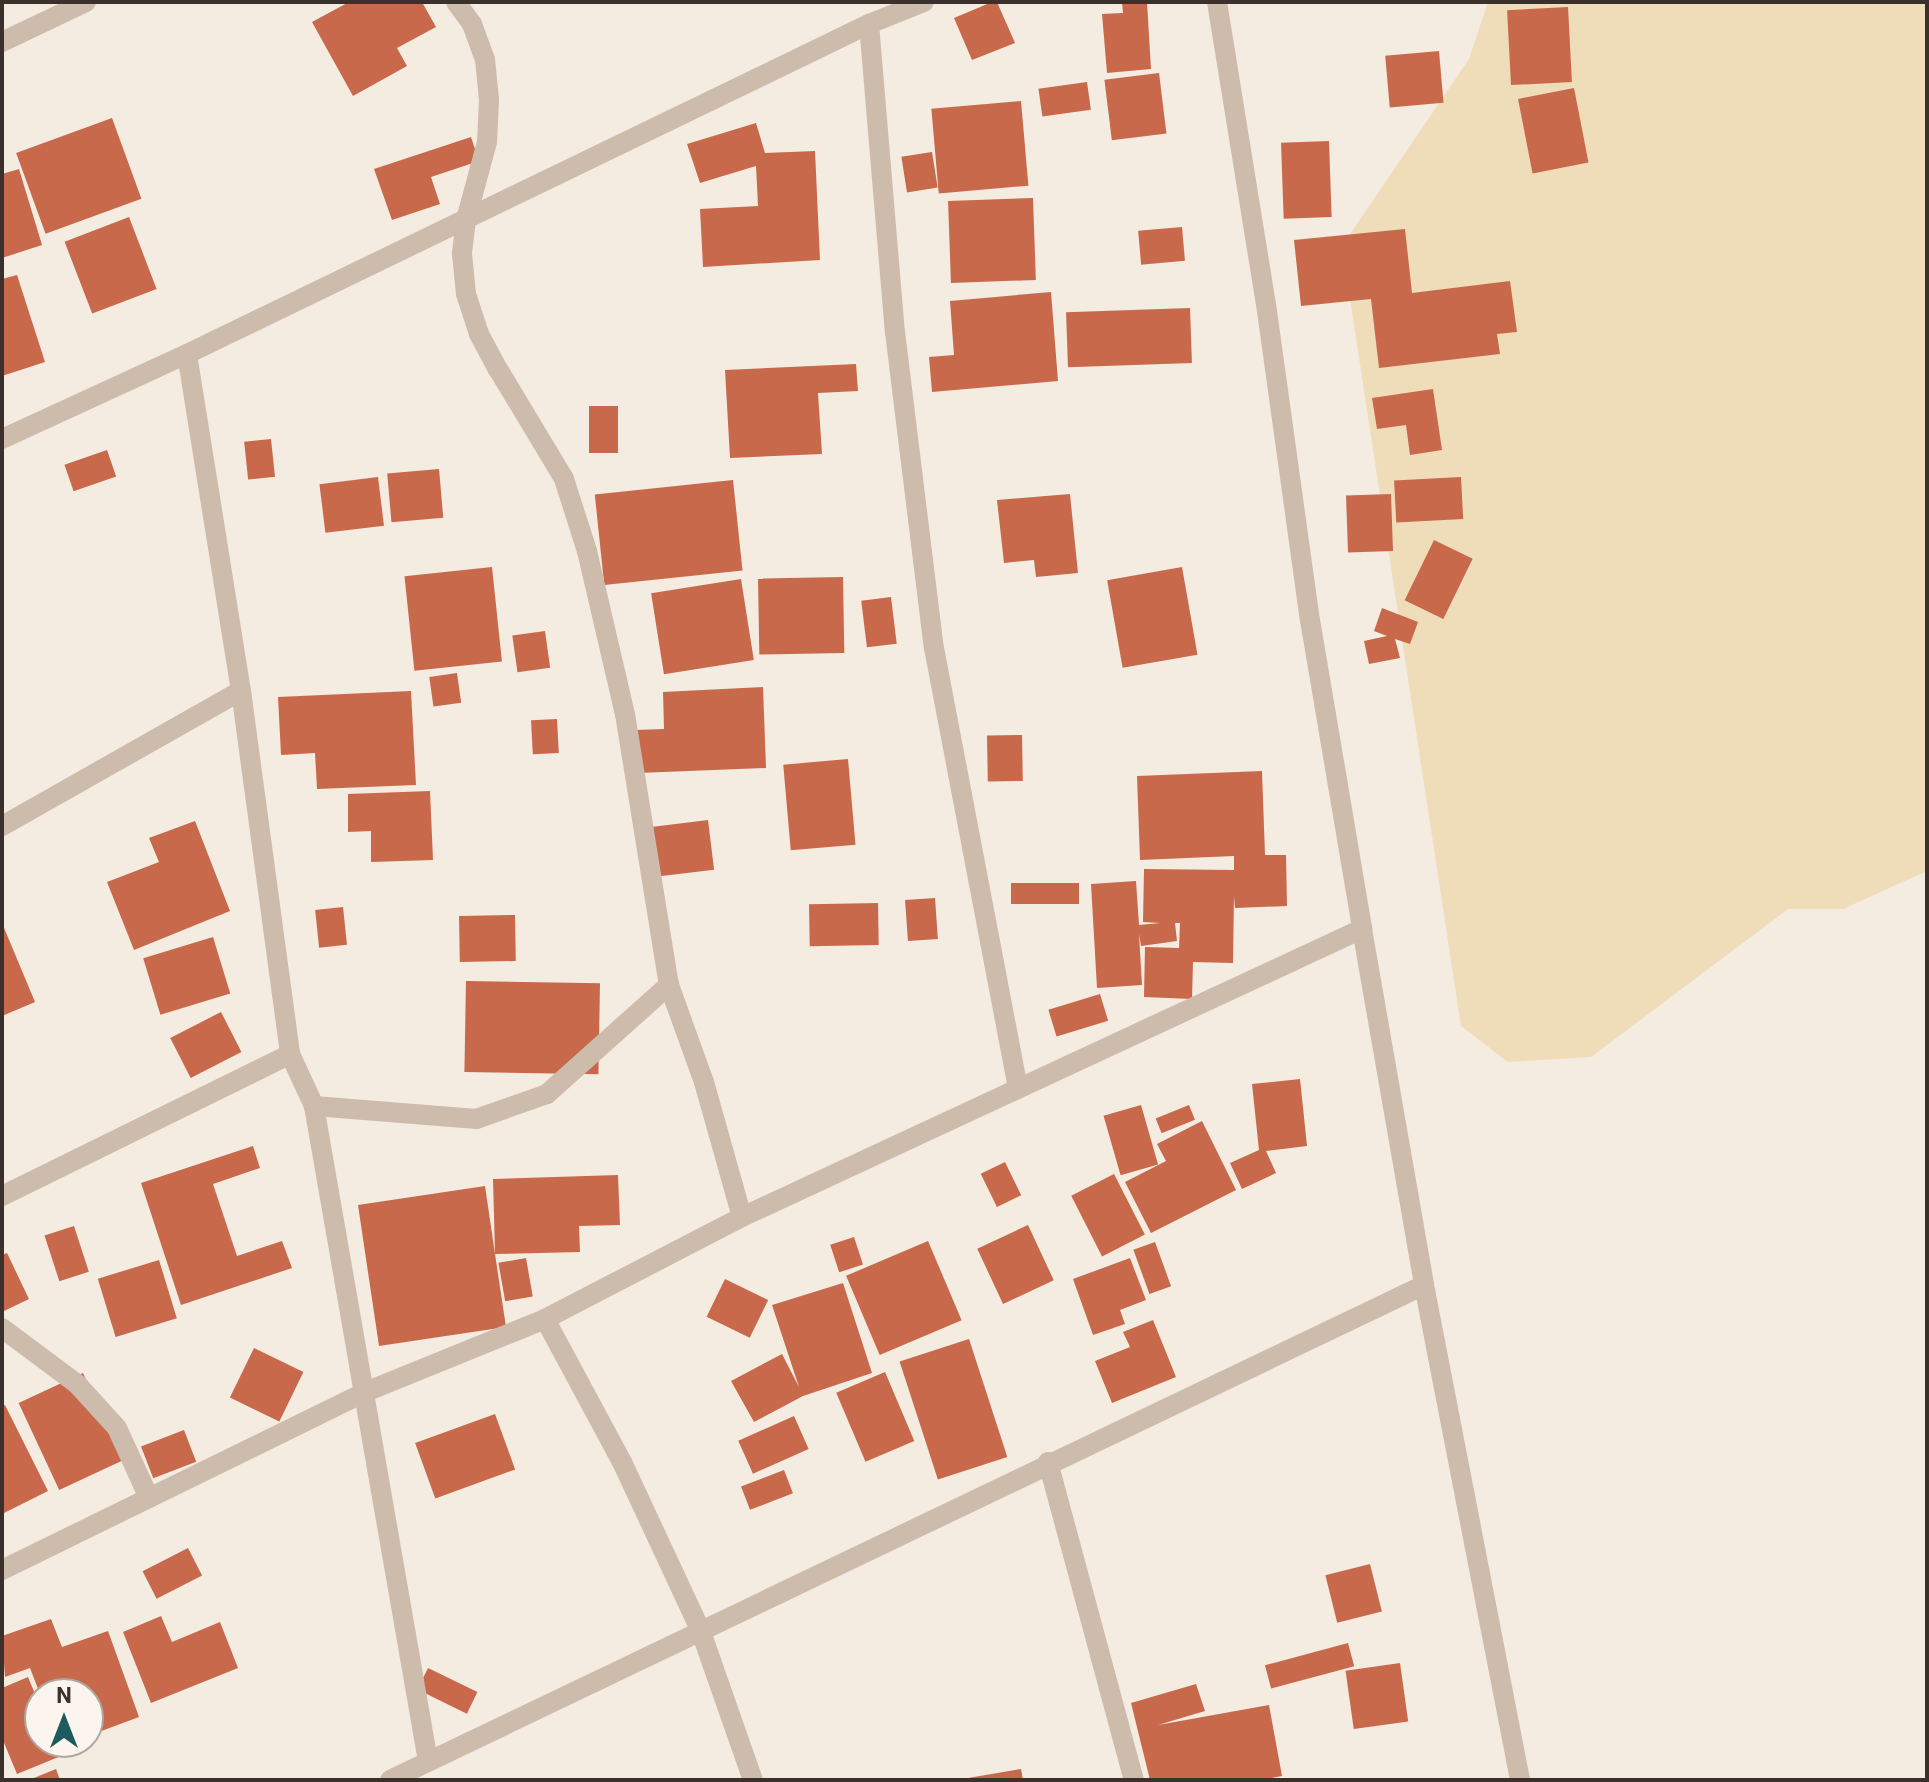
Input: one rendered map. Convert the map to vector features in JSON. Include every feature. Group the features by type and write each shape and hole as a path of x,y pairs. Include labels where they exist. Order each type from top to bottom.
{"street":[{"path":"2,42 86,2"},
{"path":"456,2 472,24 485,59 489,100 487,142 466,220 462,254 466,294 479,334 564,479 587,551 625,714 669,985 704,1082 742,1217"},
{"path":"2,439 187,354 869,24 924,2"},
{"path":"1217,2 1266,304 1310,620 1362,929 1424,1285 1520,1780"},
{"path":"869,24 895,332 934,648 1018,1088"},
{"path":"187,354 241,691 290,1054 314,1106 428,1761"},
{"path":"2,826 241,691"},
{"path":"2,1570 363,1393 545,1319 742,1217 1362,929"},
{"path":"314,1106 476,1119 547,1094 669,985"},
{"path":"2,1196 290,1054"},
{"path":"390,1780 1048,1462 1424,1285"},
{"path":"545,1319 622,1462 700,1629 753,1780"},
{"path":"2,1328 77,1384 117,1428 149,1498"},
{"path":"1048,1462 1134,1780"}],"sand":[{"path":"1488,2 1927,2 1927,871 1843,909 1788,909 1591,1057 1508,1062 1461,1026 1342,246 1469,59"}],"building":[{"path":"349,2 422,2 436,27 397,48 407,66 353,96 312,22"},
{"path":"997,2 1015,43 972,60 954,18"},
{"path":"1122,2 1147,2 1151,69 1107,73 1102,14 1123,13"},
{"path":"1568,7 1572,82 1511,85 1507,10"},
{"path":"1439,51 1444,103 1390,108 1385,56"},
{"path":"1159,73 1166,134 1112,140 1104,80"},
{"path":"1087,82 1091,110 1042,117 1038,89"},
{"path":"1574,88 1589,163 1533,173 1518,99"},
{"path":"1021,101 1028,186 939,194 931,109"},
{"path":"112,118 141,199 46,234 16,153"},
{"path":"756,123 765,153 815,151 820,260 703,267 700,209 758,206 756,166 700,183 687,144"},
{"path":"471,137 479,161 431,177 440,204 392,220 374,169"},
{"path":"1329,141 1332,217 1284,219 1281,143"},
{"path":"932,152 938,188 907,192 901,157"},
{"path":"19,169 42,245 2,258 2,174"},
{"path":"1033,198 1036,280 951,283 948,201"},
{"path":"129,217 157,289 92,314 65,242"},
{"path":"1182,227 1185,261 1141,265 1138,231"},
{"path":"1405,229 1412,293 1510,281 1517,332 1497,334 1500,354 1379,368 1371,299 1301,306 1294,240"},
{"path":"17,275 45,362 2,376 2,279"},
{"path":"1051,292 1058,381 932,392 929,357 954,355 950,301"},
{"path":"1190,308 1192,363 1068,367 1066,312"},
{"path":"856,364 858,391 818,393 822,454 730,458 725,370"},
{"path":"1433,389 1442,450 1410,455 1406,425 1377,429 1372,398"},
{"path":"589,406 618,406 618,453 589,453"},
{"path":"271,439 275,477 248,480 244,442"},
{"path":"107,450 116,476 74,491 64,465"},
{"path":"439,469 443,518 391,522 387,474"},
{"path":"378,477 384,526 325,533 319,484"},
{"path":"1461,477 1463,519 1396,522 1394,481"},
{"path":"733,480 743,571 604,585 595,495"},
{"path":"1070,494 1078,573 1036,577 1034,560 1004,563 997,500"},
{"path":"1391,494 1393,551 1348,553 1346,496"},
{"path":"1434,540 1473,559 1443,619 1405,600"},
{"path":"492,567 502,661 414,671 404,576"},
{"path":"1182,567 1197,655 1123,668 1107,580"},
{"path":"843,577 844,653 759,654 758,578"},
{"path":"741,579 754,660 664,674 651,593"},
{"path":"891,597 897,644 867,647 861,601"},
{"path":"1382,608 1418,622 1410,644 1395,639 1400,658 1369,664 1364,641 1387,636 1374,631"},
{"path":"545,631 550,668 517,672 512,636"},
{"path":"457,673 461,703 433,707 429,677"},
{"path":"763,687 766,768 638,773 636,730 664,729 663,692"},
{"path":"411,691 416,785 317,789 315,753 281,755 278,697"},
{"path":"557,719 559,753 533,754 531,720"},
{"path":"1022,735 1023,781 988,782 987,736"},
{"path":"848,759 855,845 791,850 783,765"},
{"path":"1262,771 1265,855 1286,855 1287,906 1235,908 1234,896 1233,963 1193,962 1192,999 1144,997 1145,947 1179,948 1180,923 1175,923 1177,941 1141,946 1139,934 1142,985 1097,988 1091,884 1136,881 1139,925 1160,923 1143,922 1144,869 1234,870 1234,856 1140,860 1137,776"},
{"path":"430,791 433,860 371,862 371,831 348,832 348,794"},
{"path":"708,820 714,870 658,877 651,827"},
{"path":"195,821 230,911 134,950 107,882 159,862 149,838"},
{"path":"1011,883 1079,883 1079,904 1011,904"},
{"path":"935,898 938,939 908,941 905,900"},
{"path":"878,903 879,945 810,946 809,904"},
{"path":"343,907 347,945 319,948 315,910"},
{"path":"515,915 516,961 460,962 459,916"},
{"path":"2,923 35,1002 2,1016"},
{"path":"213,937 230,993 160,1015 143,958"},
{"path":"466,981 600,983 598,1074 464,1072"},
{"path":"1100,994 1108,1021 1057,1037 1048,1010"},
{"path":"221,1012 241,1052 191,1078 170,1038"},
{"path":"1300,1079 1307,1146 1266,1151 1276,1173 1242,1189 1230,1163 1259,1150 1252,1084"},
{"path":"1141,1105 1158,1165 1121,1175 1104,1116"},
{"path":"1189,1105 1195,1120 1162,1133 1156,1118"},
{"path":"1202,1121 1236,1190 1151,1233 1125,1182 1166,1161 1157,1144"},
{"path":"253,1146 260,1168 213,1184 237,1256 282,1241 292,1268 181,1305 141,1183"},
{"path":"1005,1162 1021,1195 997,1207 981,1174"},
{"path":"1114,1174 1145,1235 1102,1256 1071,1196"},
{"path":"618,1175 620,1225 579,1226 580,1252 495,1254 493,1179"},
{"path":"485,1186 506,1327 379,1346 358,1205"},
{"path":"1028,1225 1054,1280 1003,1304 977,1249"},
{"path":"74,1226 89,1272 59,1281 45,1236"},
{"path":"854,1237 863,1265 839,1272 830,1245"},
{"path":"928,1241 962,1320 880,1355 846,1276"},
{"path":"1155,1242 1171,1286 1149,1294 1133,1250"},
{"path":"7,1253 29,1299 2,1312 2,1255"},
{"path":"526,1258 533,1296 505,1301 498,1263"},
{"path":"1130,1258 1146,1300 1120,1310 1125,1324 1093,1335 1073,1279"},
{"path":"159,1260 177,1318 116,1337 98,1279"},
{"path":"725,1279 768,1300 750,1338 707,1317"},
{"path":"843,1283 872,1373 803,1396 754,1422 731,1381 782,1354 799,1387 772,1305"},
{"path":"1153,1320 1176,1377 1112,1403 1095,1361 1130,1347 1123,1332"},
{"path":"969,1339 1007,1457 938,1479 900,1362"},
{"path":"254,1348 303,1372 279,1422 230,1397"},
{"path":"885,1372 914,1441 866,1462 836,1393"},
{"path":"83,1373 124,1460 59,1490 19,1403"},
{"path":"5,1405 48,1491 2,1514 2,1406"},
{"path":"495,1414 515,1469 435,1499 415,1443"},
{"path":"794,1416 809,1449 753,1474 738,1441"},
{"path":"184,1430 196,1462 153,1478 141,1446"},
{"path":"784,1470 793,1493 750,1510 741,1486"},
{"path":"188,1548 202,1576 157,1599 143,1571"},
{"path":"1370,1564 1382,1612 1337,1623 1325,1575"},
{"path":"161,1616 172,1642 220,1622 238,1668 151,1703 123,1632"},
{"path":"51,1619 62,1647 108,1631 139,1717 104,1730 104,1678 34,1678 30,1668 5,1677 2,1636"},
{"path":"1348,1643 1354,1666 1271,1688 1265,1665"},
{"path":"1400,1663 1408,1721 1354,1729 1346,1671"},
{"path":"428,1668 477,1692 467,1714 417,1690"},
{"path":"24,1679 24,1758 56,1758 17,1774 2,1738 2,1688"},
{"path":"1196,1684 1205,1711 1158,1725 1269,1705 1282,1776 1260,1780 1150,1780 1131,1703"},
{"path":"56,1769 60,1780 29,1780"},
{"path":"1021,1769 1023,1780 968,1780 968,1778"}]}
